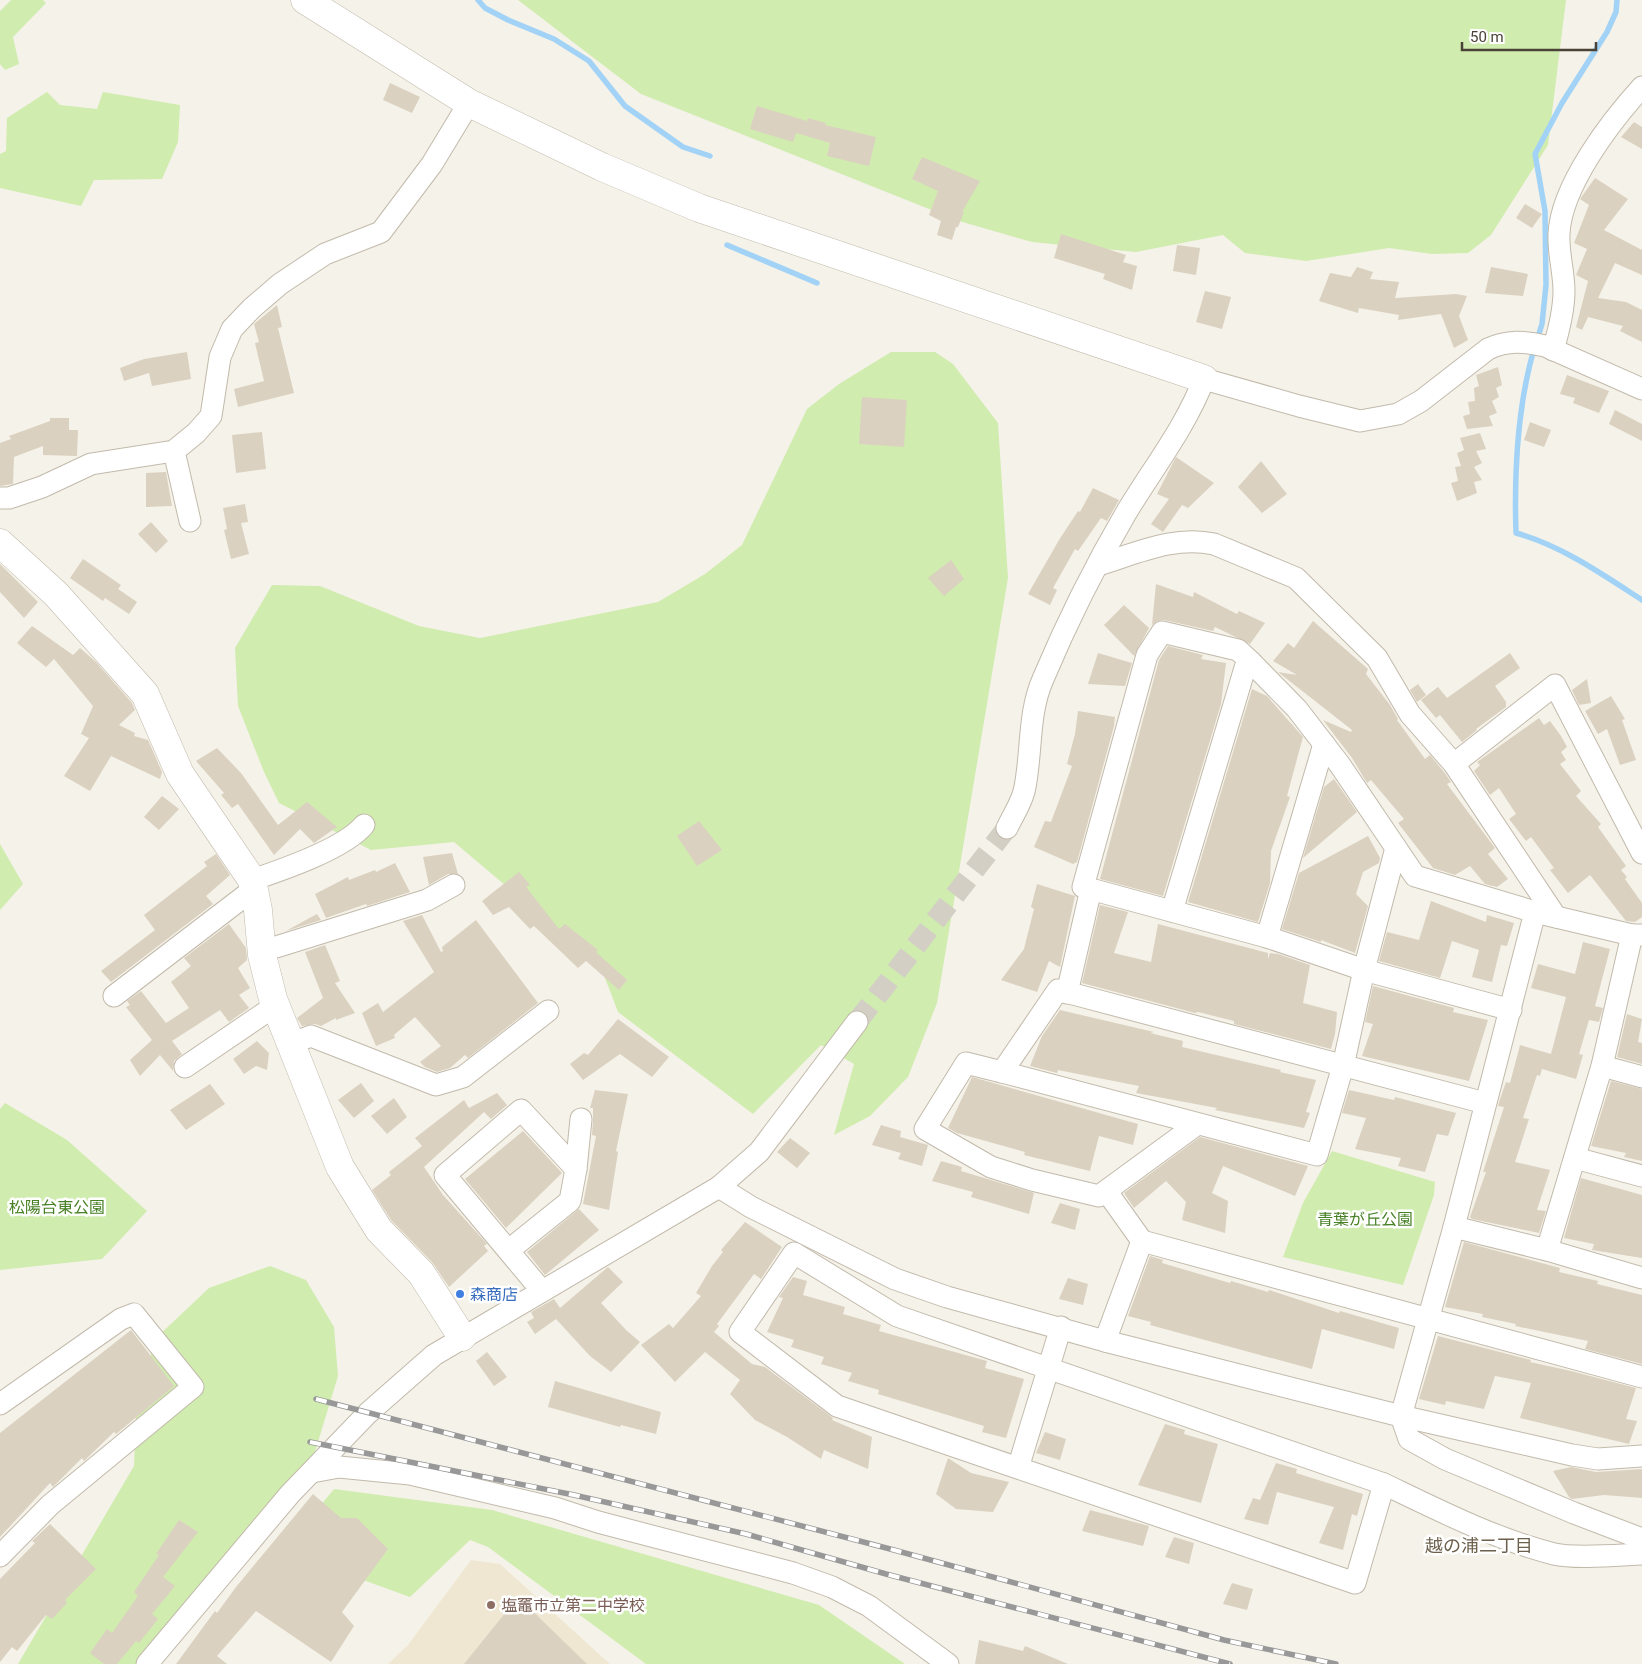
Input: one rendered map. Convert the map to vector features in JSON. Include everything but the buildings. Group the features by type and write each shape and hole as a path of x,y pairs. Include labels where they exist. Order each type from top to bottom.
{"street":[{"path":"305,0 469,103 602,167 699,208 1204,379 1360,421 1398,414 1421,401 1488,349 1498,344 1542,346 1642,389"},
{"path":"1542,346 1562,321 1564,290 1559,233 1565,203 1601,136 1642,87"},
{"path":"0,498 9,498 42,487 91,464 174,451 196,433 211,416 220,357 232,330 252,308 280,284 325,254 381,232 432,164 469,103"},
{"path":"1007,828 1025,788 1032,719 1042,680 1098,565 1127,511 1161,461 1194,406 1204,379"},
{"path":"174,451 190,521"},
{"path":"1098,565 1158,546 1183,541 1199,541 1214,544 1296,578 1378,658 1410,714 1454,764 1556,917"},
{"path":"0,543 56,594 145,694 180,774 254,887 261,948 276,1007 340,1167 379,1230 421,1273 462,1337"},
{"path":"1511,1010 1364,970 1268,938 1084,887 1147,655 1162,632 1238,650 1251,662 1297,709 1324,744 1415,876 1535,912 1637,935 1602,1066 1547,1250"},
{"path":"1172,911 1245,668 1251,662"},
{"path":"1454,764 1555,685 1642,853"},
{"path":"1268,938 1324,744"},
{"path":"114,996 254,887 341,843 357,832 364,824"},
{"path":"1196,1125 1099,1196 1032,1180 991,1166 925,1129 966,1063 1196,1125 1318,1155 1396,848"},
{"path":"261,948 276,947 427,900 454,885"},
{"path":"1067,993 1091,889"},
{"path":"1535,912 1454,1227 1401,1416 1410,1439 1445,1459 1574,1513 1642,1538"},
{"path":"1002,1072 1058,990 1485,1103"},
{"path":"185,1067 276,1007"},
{"path":"290,1044 311,1036 436,1085 463,1077 548,1011"},
{"path":"146,1664 290,1494 397,1386 434,1355 462,1337 718,1187 759,1152 857,1022"},
{"path":"1602,1066 1642,1077"},
{"path":"542,1291 510,1250 445,1175 521,1110 576,1169"},
{"path":"510,1250 570,1201 576,1169 581,1119"},
{"path":"1574,1158 1642,1176"},
{"path":"718,1187 751,1207 895,1279 947,1297 1061,1327 1105,1341 1401,1416 1572,1455 1598,1459 1642,1456"},
{"path":"1107,1192 1142,1241 1642,1377"},
{"path":"1454,1227 1547,1250 1642,1278"},
{"path":"1105,1341 1142,1241"},
{"path":"1384,1484 1355,1583 837,1406 740,1332 794,1253 897,1316 1384,1484 1454,1517 1556,1554 1642,1554"},
{"path":"0,1404 122,1319 134,1314 193,1387 50,1505 0,1556"},
{"path":"1018,1468 1061,1327"},
{"path":"312,1472 338,1467 420,1476 555,1508 598,1522 793,1573 832,1587 869,1606 948,1664"}],"shaded area":[{"name":"塩竈市立第二中学校","path":"471,1560 500,1564 610,1664 388,1664 408,1645"}],"green space":[{"path":"11,0 43,0 46,3 13,37 19,64 5,70 0,64 0,11"},
{"path":"518,0 1566,0 1548,145 1491,235 1468,253 1432,254 1389,248 1306,261 1245,253 1223,235 1136,252 1032,242 959,221 641,94"},
{"path":"47,92 60,105 97,109 103,92 180,105 178,142 162,179 94,180 81,206 0,188 0,154 6,151 7,118"},
{"path":"891,352 935,352 953,364 998,423 1008,578 937,1003 908,1077 870,1116 834,1135 854,1064 821,1045 753,1114 618,1012 600,965 454,842 371,850 279,803 264,772 238,706 235,648 272,585 320,586 419,626 480,638 658,602 705,574 742,545 807,409 839,384"},
{"path":"0,844 23,884 0,910"},
{"name":"松陽台東公園","path":"5,1103 67,1140 147,1211 102,1259 0,1270 0,1109"},
{"name":"青葉が丘公園","path":"1332,1151 1435,1182 1434,1195 1403,1285 1283,1257 1303,1203"},
{"path":"270,1266 306,1280 334,1327 338,1376 314,1455 143,1664 18,1664 134,1466 136,1413 155,1339 209,1288"},
{"path":"334,1489 492,1510 819,1605 905,1664 646,1664 488,1547 470,1540 410,1597 283,1551"}],"waterway":[{"path":"478,0 485,8 508,20 554,39 589,61 625,106 683,147 710,156"},
{"path":"1537,340 1542,324 1546,285 1545,211 1535,154 1562,103 1607,32 1616,12 1617,0"},
{"path":"727,245 817,283"},
{"path":"1534,349 1520,417 1516,464 1516,533 1566,553 1642,600"}],"tunnel":[{"path":"857,1022 1007,828"}],"railway":[{"path":"316,1399 894,1550 1224,1640 1336,1664"},
{"path":"310,1442 574,1495 746,1534 886,1574 1230,1664"}],"place":[{"name":"森商店","path":"460,1294"},
{"name":"塩竈市立第二中学校","path":"491,1605"}],"district":[{"name":"越の浦二丁目","path":"1479,1545"}]}
